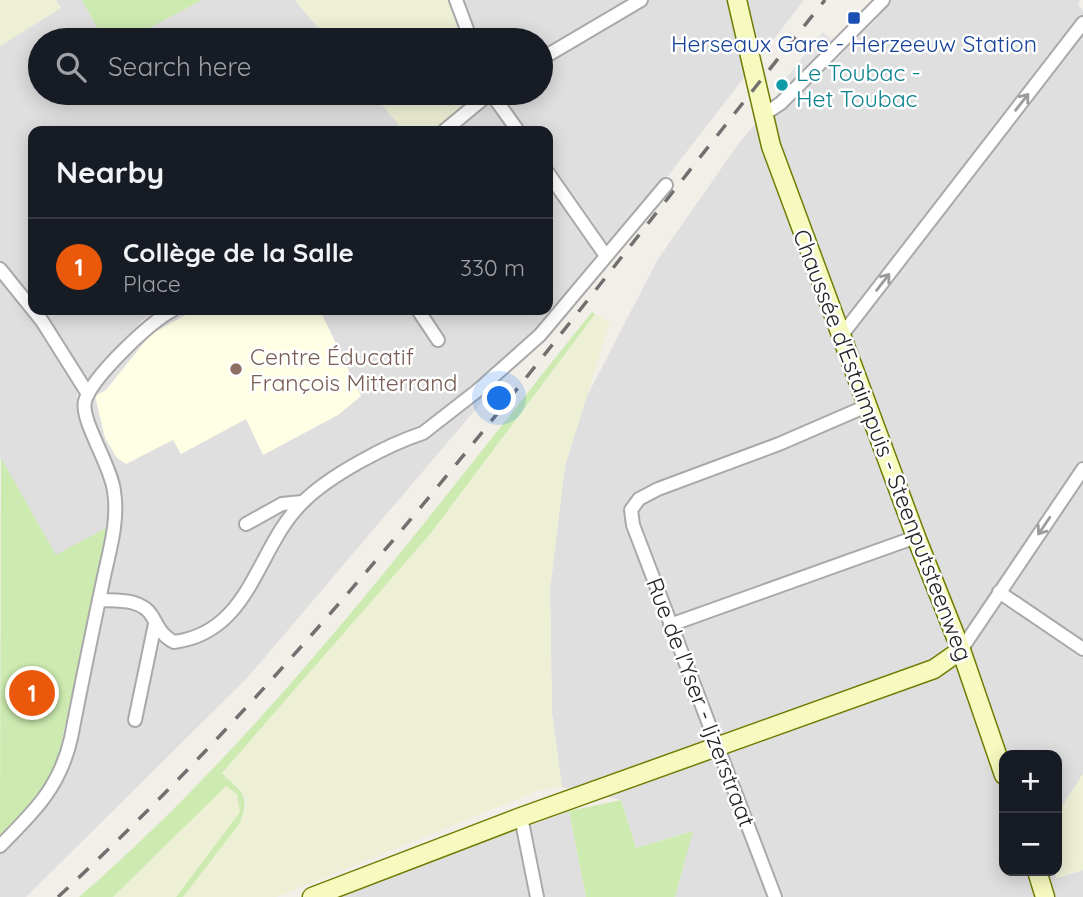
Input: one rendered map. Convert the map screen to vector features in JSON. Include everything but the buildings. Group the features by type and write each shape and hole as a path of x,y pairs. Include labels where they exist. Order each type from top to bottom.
{"main road":[{"name":"Chaussée d'Estaimpuis - Steenputsteenweg","path":"737,0 763,115 841,336 961,650 999,760"},
{"path":"312,897 521,817 934,670 961,650"},
{"path":"1039,876 1045,897"}],"street":[{"path":"456,0 466,28"},
{"path":"553,52 641,0"},
{"path":"763,115 780,103 883,0"},
{"path":"841,336 1083,23"},
{"path":"450,126 475,105"},
{"path":"499,105 514,126"},
{"path":"553,180 606,256"},
{"path":"99,600 133,602 145,608 162,634 174,642 190,639 221,623 249,589 287,522 302,502 406,438 423,433 467,400 540,335 666,185"},
{"path":"0,269 28,303"},
{"path":"36,315 88,394"},
{"path":"0,846 49,795 62,767 71,738 99,600 116,503 107,463 85,417 88,394 146,327 165,315"},
{"path":"421,315 438,340"},
{"name":"Rue de l'Yser - Ijzerstraat","path":"775,897 633,525 632,506 658,489 779,444 869,405"},
{"path":"961,650 1083,469"},
{"path":"246,524 282,505 302,502"},
{"path":"670,625 916,537"},
{"path":"999,592 1083,649"},
{"path":"135,720 155,624"},
{"path":"521,817 537,897"}],"shaded area":[{"path":"0,0 82,0 97,28 28,28 28,105 382,105 400,126 28,126 28,315 37,315 41,328 77,388 78,414 103,467 108,496 108,527 56,556 0,458"},
{"path":"0,0 56,0 61,8 0,46"},
{"path":"202,0 295,0 318,28 150,28"},
{"path":"295,0 451,0 462,28 318,28"},
{"path":"451,0 804,0 606,256 248,677 26,897 0,897 0,854 27,826 74,743 120,528 122,501 117,477 89,408 92,397 105,380 151,329 175,315 553,315 553,126 439,126 462,105 553,105 553,28 462,28"},
{"path":"891,0 1080,0 1078,6 1083,10 1083,774 1062,806 1062,750 999,750 999,876 1057,878 1083,870 1083,897 675,897 692,831 636,848 621,800 562,787 552,714 550,589 565,466 585,400 658,259 739,143 757,122 790,106 877,19 876,16"},
{"path":"823,32 834,42 792,83 786,78"},
{"path":"382,105 462,105 439,126 400,126"},
{"path":"595,314 610,322 565,466 550,589 552,714 562,787 540,790 276,897 183,897 240,823 246,808 246,799 239,788 222,773 431,533"},
{"path":"41,315 150,315 142,320 95,377 86,377 76,368"},
{"name":"Centre Éducatif François Mitterrand","path":"186,315 322,315 361,396 338,415 263,455 246,419 181,454 173,440 126,464 117,458 105,438 95,396 106,390 151,334"},
{"path":"1083,774 1083,870 1057,878 1056,876 1062,876 1062,806"},
{"path":"226,786 237,794 240,812 176,897 113,897"},
{"path":"569,811 586,897 333,897"}],"green space":[{"path":"82,0 202,0 150,28 97,28"},
{"path":"592,312 595,314 431,533 222,773 239,789 244,799 240,823 183,897 176,897 240,812 237,794 226,786 113,897 79,897 151,831 285,690 410,541"},
{"path":"1,458 56,555 108,527 57,763 31,806 0,835"},
{"path":"621,800 636,848 693,831 675,897 586,897 569,811"}],"railway":[{"path":"58,897 164,794 265,687 363,576 458,462 825,0"}],"place":[{"name":"Herseaux Gare - Herzeeuw Station","path":"854,18"},
{"name":"Le Toubac - Het Toubac","path":"782,85"},
{"name":"Centre Éducatif François Mitterrand","path":"236,369"},
{"name":"Collège de la Salle","path":"32,693"}]}
